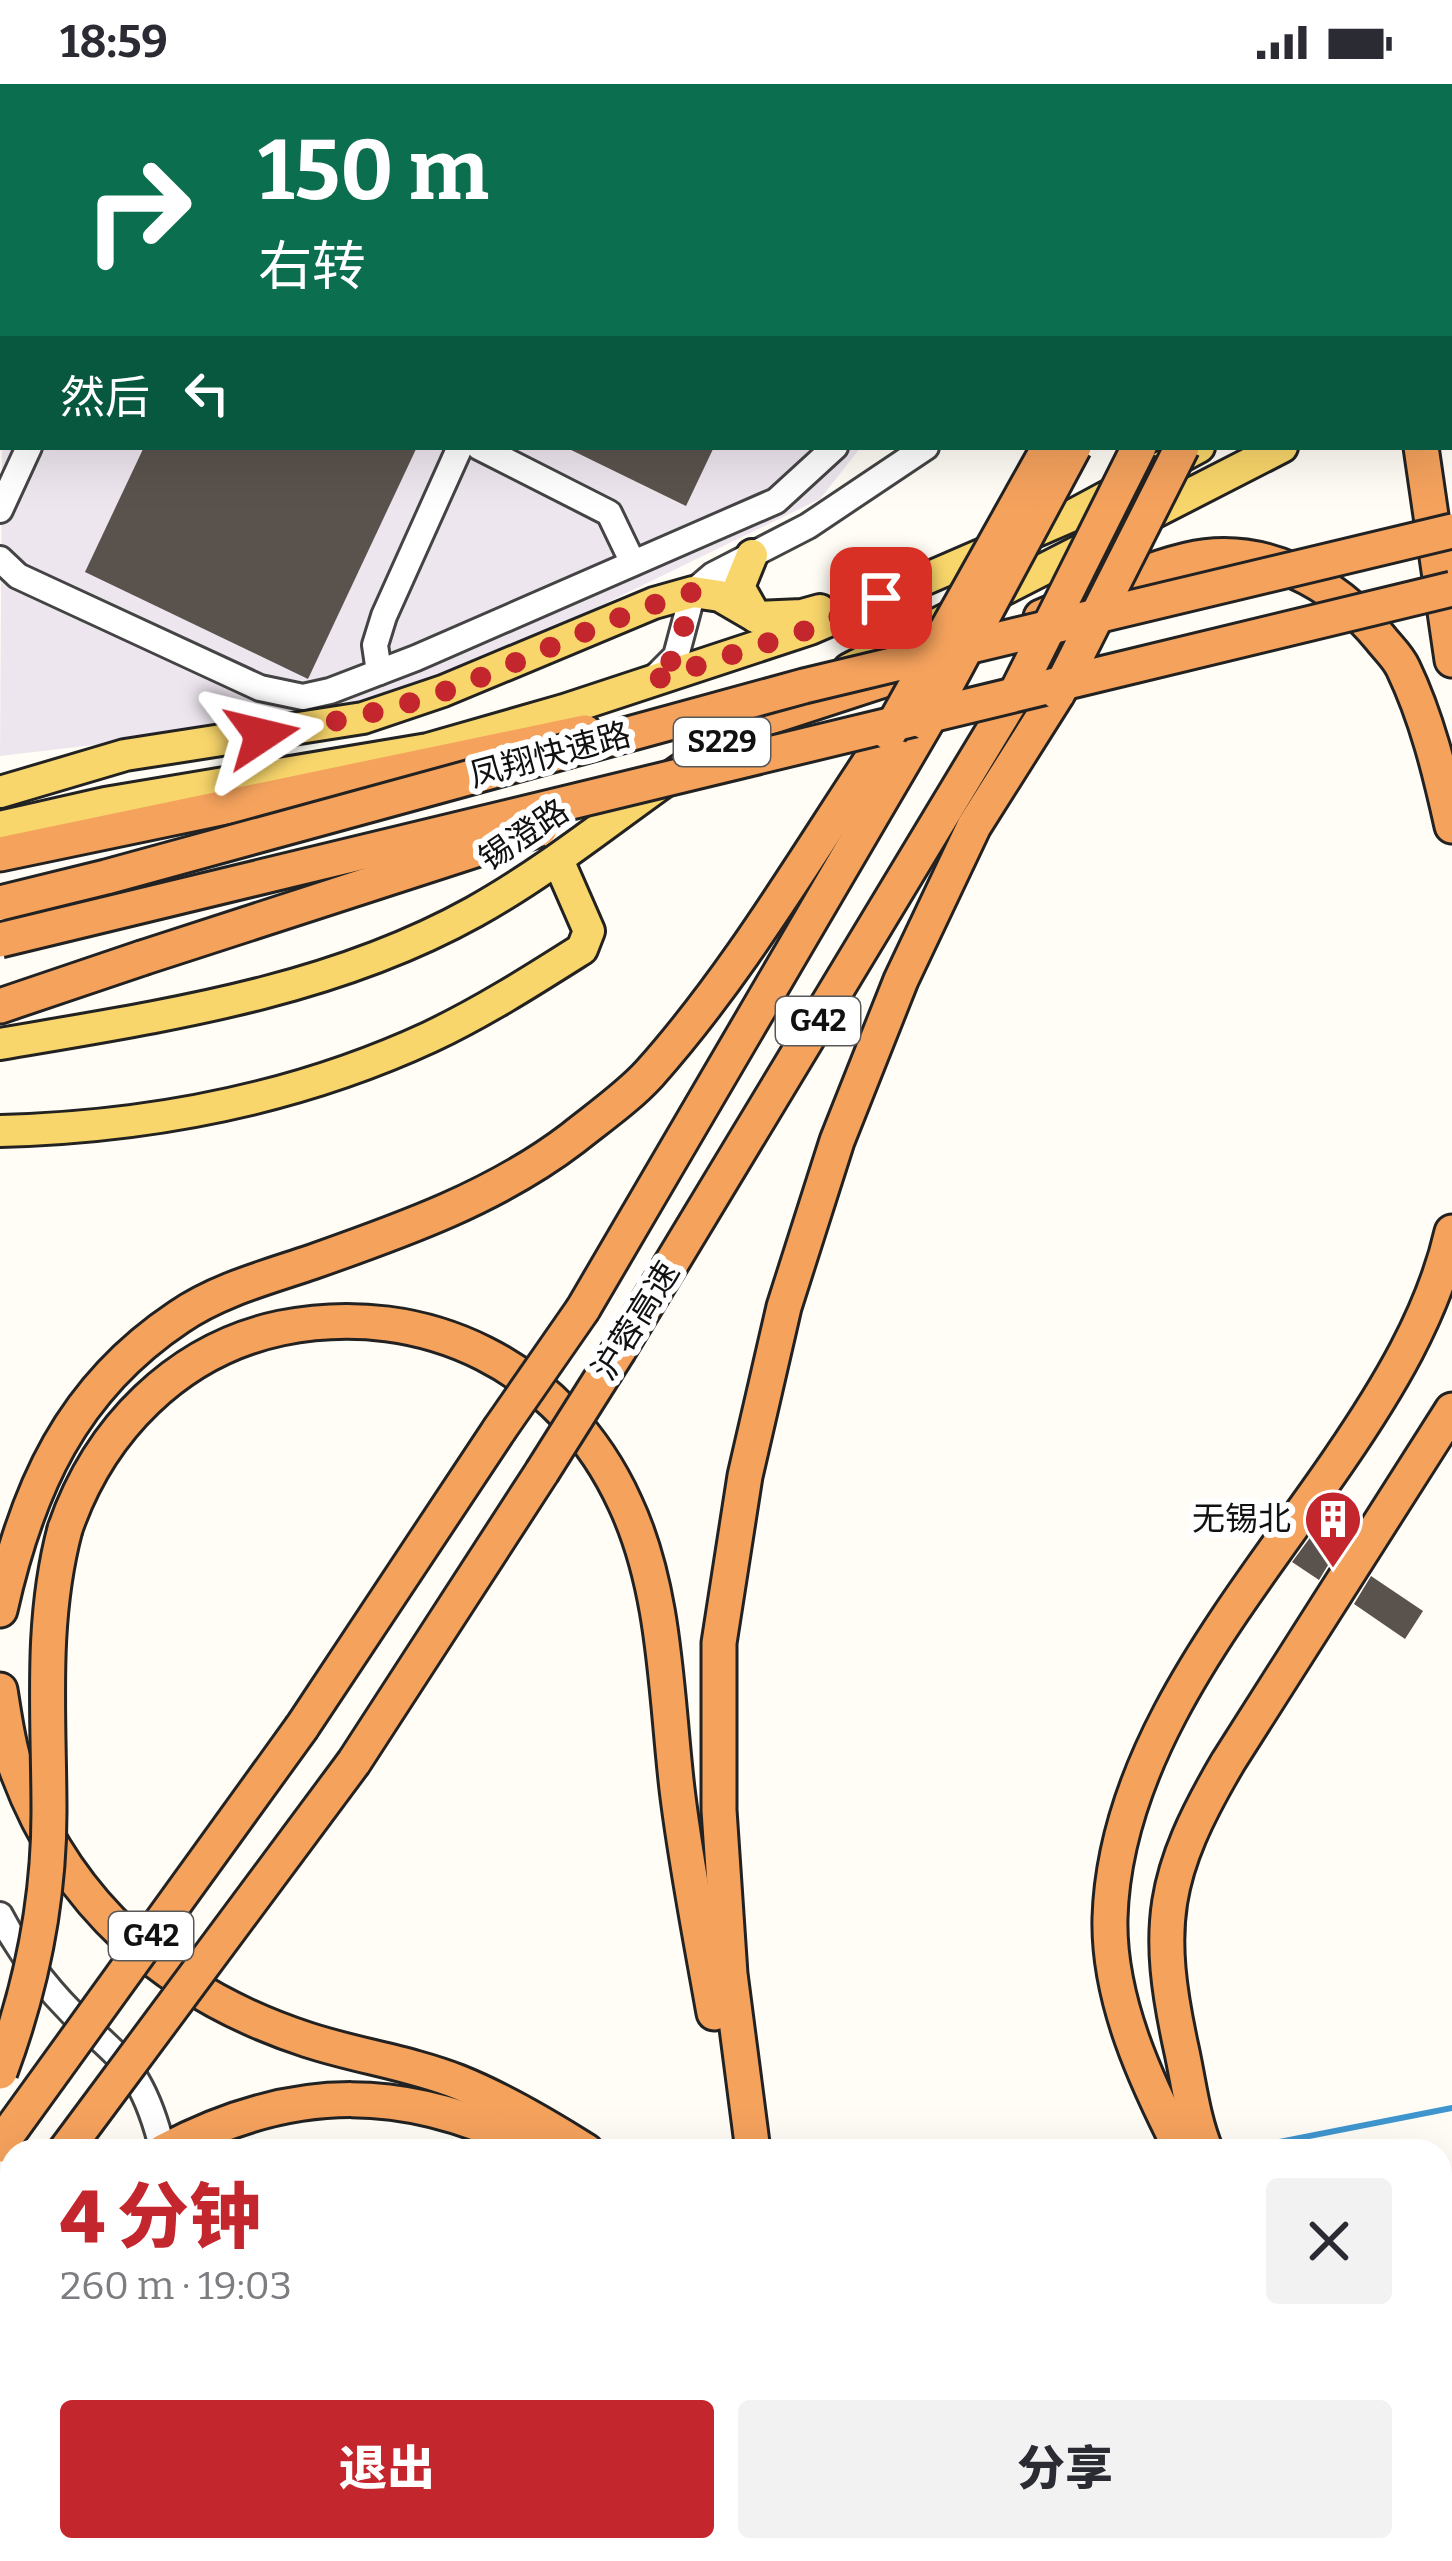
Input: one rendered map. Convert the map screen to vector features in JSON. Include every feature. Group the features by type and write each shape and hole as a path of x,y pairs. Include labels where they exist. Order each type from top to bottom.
{"highway":[{"path":"0,1610 15,1543 41,1473 79,1411 125,1361 179,1316 241,1286 398,1232 486,1193 570,1141 646,1077 708,1001 889,733 1047,450"},
{"name":"沪蓉高速","path":"5,2139 302,1727 583,1309 926,723 1072,450"},
{"name":"沪蓉高速","path":"74,2139 354,1762 619,1350 1017,692 1138,450"},
{"path":"751,2139 730,1974 719,1810 719,1643 745,1477 784,1307 837,1141 877,1040 974,826 1058,693 1180,450"},
{"path":"1422,450 1446,588 1452,661"},
{"path":"1443,450 1452,512"},
{"name":"凤翔快速路","path":"0,903 804,686 1452,531"},
{"path":"752,722 915,669 1152,571 1190,559 1230,556 1300,573 1331,589 1359,612 1401,664 1437,755 1452,825"},
{"name":"凤翔快速路","path":"0,940 1446,588"},
{"path":"0,854 804,686"},
{"path":"0,1006 797,746"},
{"path":"1176,2139 1134,2044 1118,1985 1110,1922 1115,1863 1130,1802 1154,1742 1185,1686 1372,1412 1417,1331 1452,1232"},
{"path":"0,2072 30,1977 41,1921 49,1817 49,1608 65,1529 101,1450 143,1401 195,1360 251,1334 317,1321 381,1322 445,1334 501,1361 550,1399 595,1449 626,1504 646,1562 658,1624 682,1816 736,2139"},
{"path":"1203,2139 1178,2037 1164,1950 1167,1910 1186,1840 1228,1762 1452,1410"},
{"path":"0,1690 13,1758 40,1825 79,1888 128,1941 182,1982 243,2014 306,2040 455,2081 535,2118 567,2139"},
{"path":"1178,2037 1217,2139"},
{"path":"186,2139 260,2110 314,2100 416,2103 479,2122 514,2139"},
{"path":"1159,2106 1167,2139"}],"main road":[{"name":"S229","path":"0,826 105,803 428,749 651,681 810,629 1071,516 1193,450"},
{"name":"锡澄路","path":"0,1044 271,992 389,955 473,912 558,860 647,791 752,722 893,644 1276,450"},
{"path":"752,555 739,587 756,617"},
{"path":"0,792 125,755 364,718 443,692 654,603 693,592 720,596 756,617 802,615 951,568"},
{"path":"0,1132 148,1121 234,1106 331,1076 430,1037 582,949 590,931 558,860"}],"street":[{"path":"0,510 28,450"},
{"path":"379,672 375,645 384,616 459,450"},
{"path":"485,450 609,513 633,563"},
{"path":"0,560 18,576 260,688 303,697 379,672 776,501 832,450"},
{"path":"651,681 676,656 693,592 713,575 808,526 922,450"},
{"path":"0,1915 15,1942 67,2008 136,2080 160,2139"}],"shaded area":[{"path":"2,450 859,450 820,499 446,681 342,716 0,756"}],"building":[{"path":"143,450 416,450 308,679 85,572"},
{"path":"571,450 713,450 686,506"},
{"path":"1312,1535 1336,1552 1319,1580 1292,1562"},
{"path":"1371,1576 1423,1611 1405,1639 1354,1604"}],"waterway":[{"path":"1294,2139 1452,2108"}],"place":[{"name":"无锡北","path":"1333,1570"}],"route":[{"path":"262,735 364,718 404,705 544,652 654,603 693,592 676,656 651,681 810,629 881,598"}]}
